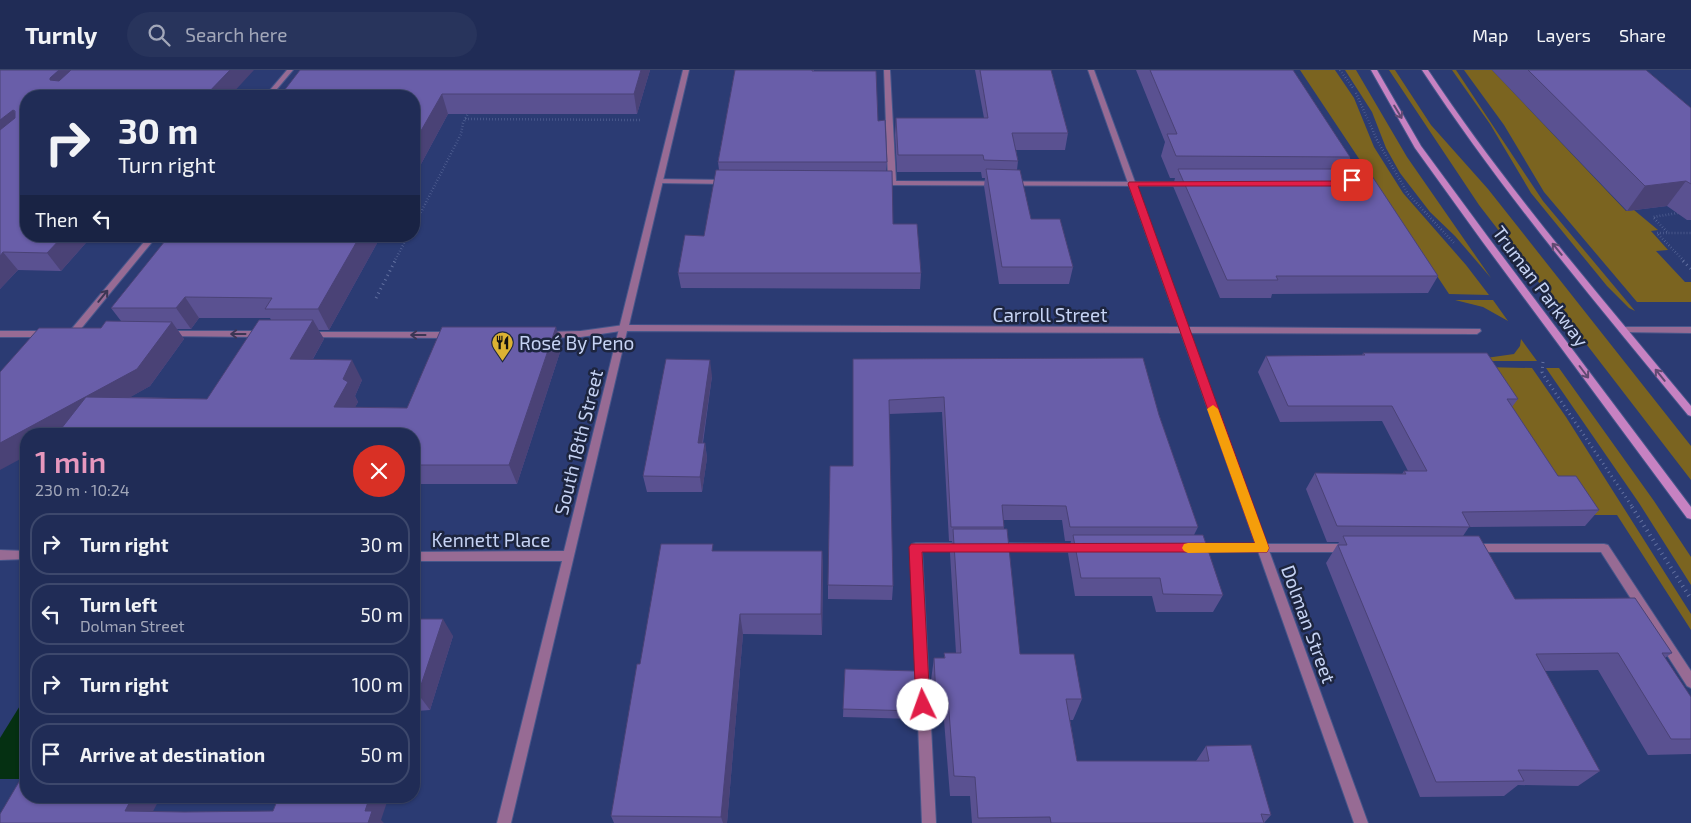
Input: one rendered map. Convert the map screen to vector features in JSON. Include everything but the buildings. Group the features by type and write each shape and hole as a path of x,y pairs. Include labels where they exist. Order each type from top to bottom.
{"main road":[{"name":"Truman Parkway","path":"1374,70 1418,146 1691,515"},
{"name":"Truman Parkway","path":"1425,70 1520,204 1691,413"}],"street":[{"path":"273,90 290,70"},
{"name":"South 18th Street","path":"504,823 686,70"},
{"path":"887,70 892,183"},
{"name":"Dolman Street","path":"1091,70 1361,823"},
{"path":"1333,140 1353,171 1352,180 1346,182"},
{"path":"659,181 734,182"},
{"path":"872,182 1195,184"},
{"path":"63,334 147,242"},
{"name":"Carroll Street","path":"541,335 581,334 624,328 1477,331"},
{"path":"1623,330 1691,330"},
{"path":"0,334 82,334"},
{"path":"162,334 272,334"},
{"path":"302,334 461,335"},
{"path":"929,823 916,547 1091,548"},
{"path":"1189,548 1360,548"},
{"path":"1458,548 1604,548 1691,682"},
{"path":"0,555 20,556"},
{"name":"Kennett Place","path":"420,556 568,556"}],"path":[{"path":"420,214 462,134 465,119 470,110"},
{"path":"465,119 641,120"},
{"path":"1668,233 1653,217 1678,213"},
{"path":"1691,233 1657,233 1691,268"},
{"path":"376,298 405,242"},
{"path":"1542,368 1544,376 1610,472 1691,599"}],"shaded area":[{"path":"1300,70 1335,70 1354,98 1374,147 1403,193 1466,265 1489,295 1449,294"},
{"path":"1345,70 1356,70 1407,157 1491,278 1455,236 1430,212 1400,173 1386,148 1372,112"},
{"path":"1389,70 1395,70 1431,125 1488,189 1691,446 1691,480 1479,205"},
{"path":"1452,70 1456,70 1543,201 1635,311 1629,308 1607,286 1531,193 1490,124"},
{"path":"1464,70 1492,70 1626,211 1634,210 1658,230 1651,231 1668,250 1656,251 1685,282 1691,282 1691,302 1637,302 1544,192 1504,125"},
{"path":"1455,300 1493,300 1508,321 1483,307"},
{"path":"1521,339 1537,361 1488,361 1486,358 1514,354 1520,346"},
{"path":"1483,367 1532,368 1566,417 1691,614 1691,630 1617,515 1577,515"},
{"path":"1546,368 1559,368 1654,501 1691,557 1691,585 1639,503"},
{"path":"20,706 20,779 0,779 0,738"}],"slow traffic":[{"path":"1188,548 1263,548 1213,409"}],"place":[{"name":"Rosé By Peno","path":"503,361"}],"route":[{"path":"923,705 916,547 1263,548 1132,184 1340,183 1352,180"}]}
